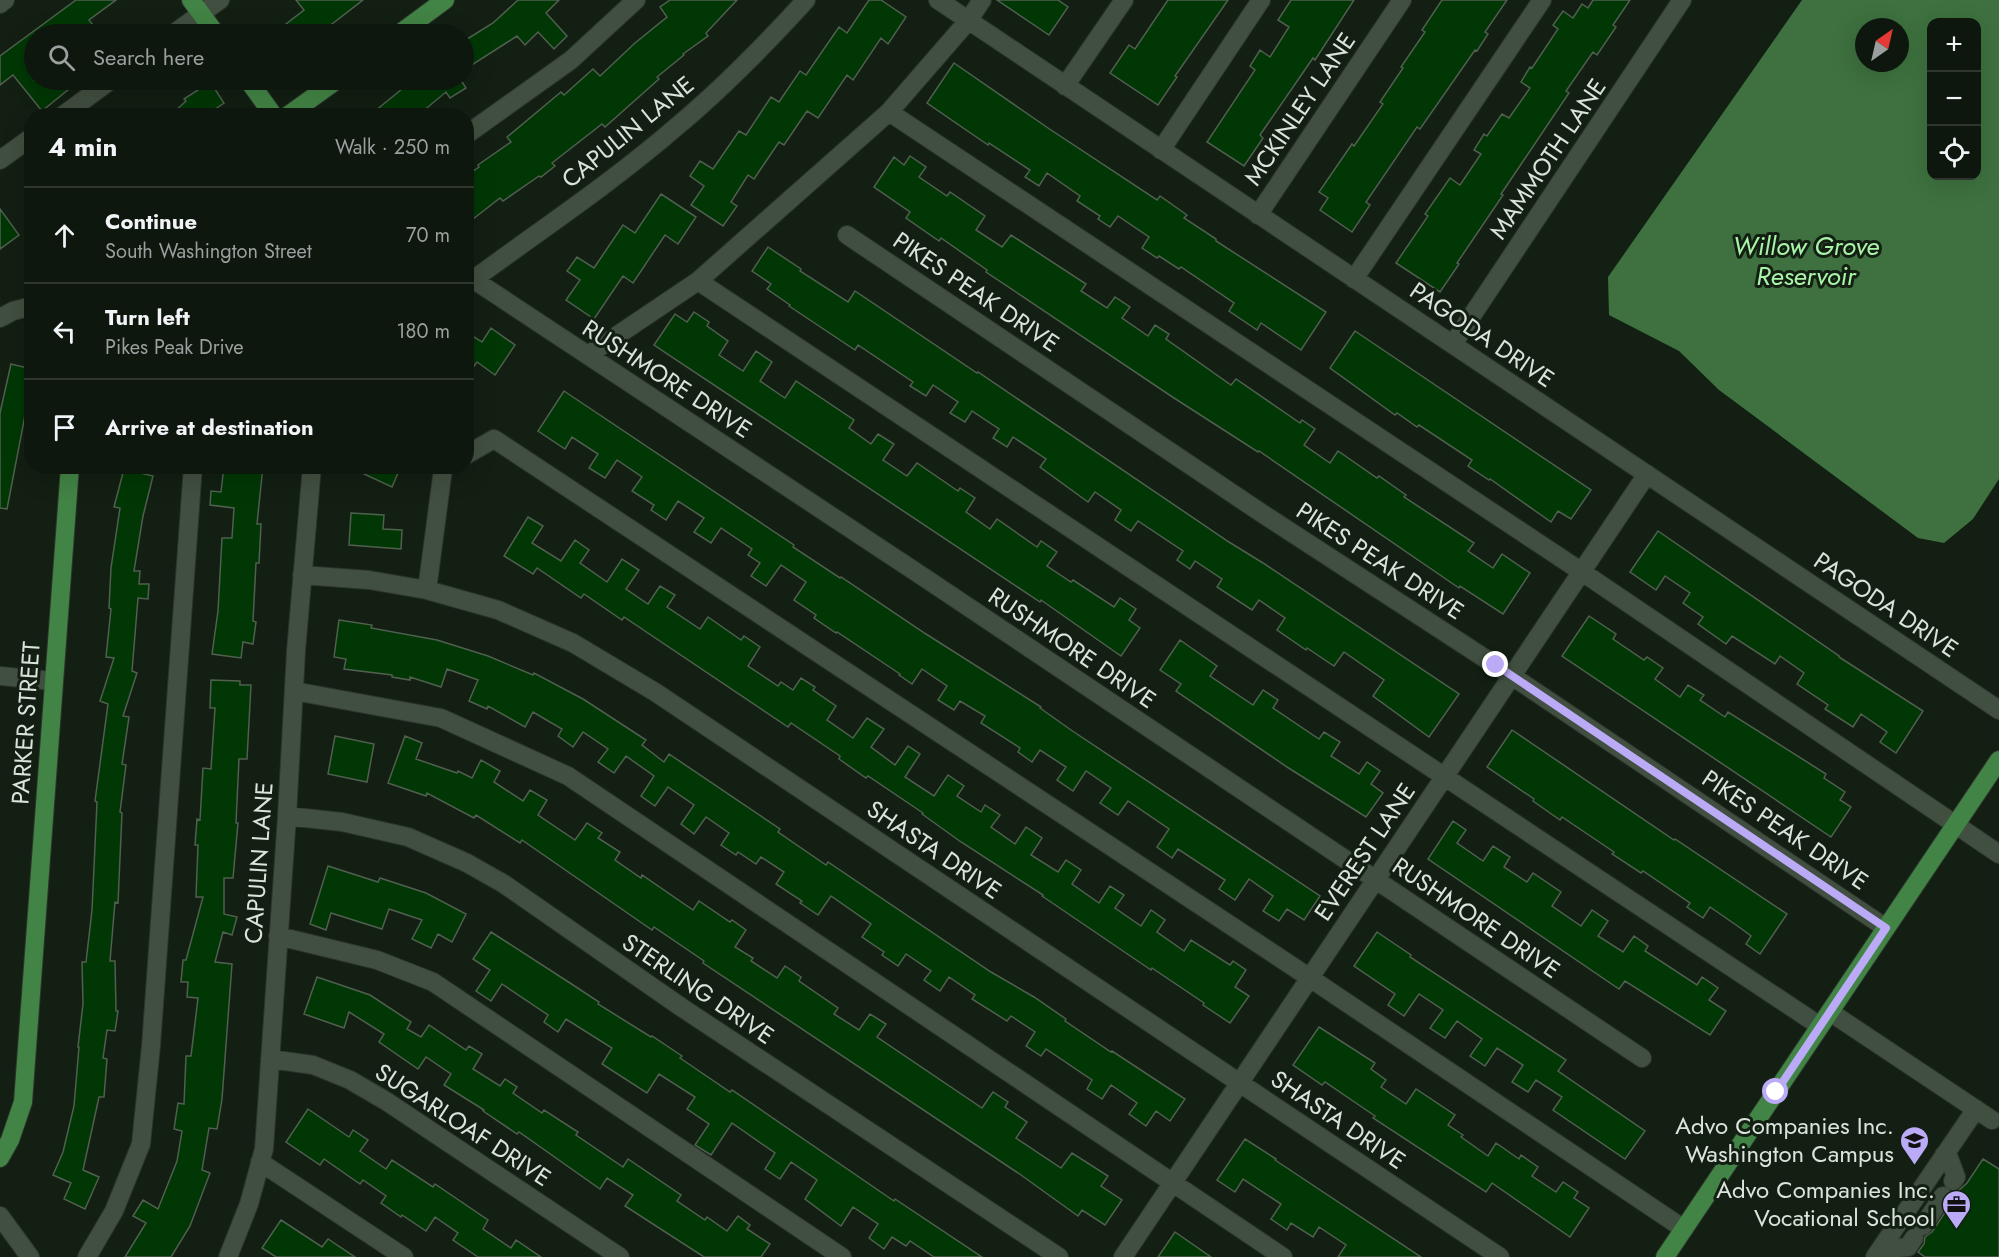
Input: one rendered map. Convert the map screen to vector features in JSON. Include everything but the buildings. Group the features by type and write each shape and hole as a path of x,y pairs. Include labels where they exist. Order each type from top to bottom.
{"main road":[{"path":"413,24 445,0"},
{"path":"196,7 209,24"},
{"path":"255,90 268,108"},
{"path":"298,108 323,90"},
{"name":"PARKER STREET","path":"0,1158 10,1140 23,1102 69,474"},
{"path":"1665,1257 1999,760"}],"street":[{"path":"0,4 5,0"},
{"path":"182,24 196,7 220,0"},
{"path":"474,129 571,60 636,0"},
{"name":"CAPULIN LANE","path":"474,279 616,176 676,128 740,68 806,0"},
{"name":"PAGODA DRIVE","path":"938,0 1999,710"},
{"path":"588,355 698,281 889,112 968,21 982,0"},
{"path":"1065,86 1124,0"},
{"path":"1161,150 1261,0"},
{"name":"MCKINLEY LANE","path":"1258,215 1402,0"},
{"path":"1354,279 1542,0"},
{"name":"MAMMOTH LANE","path":"1453,344 1682,0"},
{"path":"73,108 97,90"},
{"path":"889,112 1582,572 1999,854"},
{"path":"0,160 24,143"},
{"name":"PIKES PEAK DRIVE","path":"847,235 1263,514 1512,676 1886,928"},
{"path":"698,281 1445,776 1825,1019 1992,1120"},
{"name":"RUSHMORE DRIVE","path":"474,284 588,355 1642,1058"},
{"path":"0,318 24,308"},
{"path":"474,450 494,439 1310,978 1684,1229"},
{"path":"87,1257 114,1211 141,1144 151,1046 192,474"},
{"name":"CAPULIN LANE","path":"228,1257 249,1204 264,1149 302,575 311,474"},
{"path":"427,590 442,474"},
{"name":"EVEREST LANE","path":"1123,1257 1647,474"},
{"name":"SHASTA DRIVE","path":"302,575 369,580 427,590 498,610 562,639 655,692 1500,1257"},
{"path":"0,676 53,681"},
{"path":"294,691 441,718 568,776 1283,1257"},
{"name":"STERLING DRIVE","path":"287,816 342,822 408,837 467,863 504,884 681,1007 1059,1257"},
{"path":"278,936 377,960 433,982 842,1257"},
{"name":"SUGARLOAF DRIVE","path":"270,1059 313,1065 350,1080 386,1101 620,1257"},
{"path":"1879,1251 1976,1109"},
{"path":"1879,1251 1908,1247 1956,1177 1949,1158 1944,1155"},
{"path":"260,1162 404,1257"},
{"path":"0,1216 30,1257"}],"water":[{"name":"Willow Grove Reservoir","path":"1802,0 1999,0 1999,479 1973,519 1944,543 1918,538 1719,390 1679,351 1609,315 1608,277"}],"place":[{"name":"Advo Companies Inc. Washington Campus","path":"1915,1166"},
{"name":"Advo Companies Inc. Vocational School","path":"1956,1230"}],"route":[{"path":"1496,665 1886,928 1776,1092"}]}
